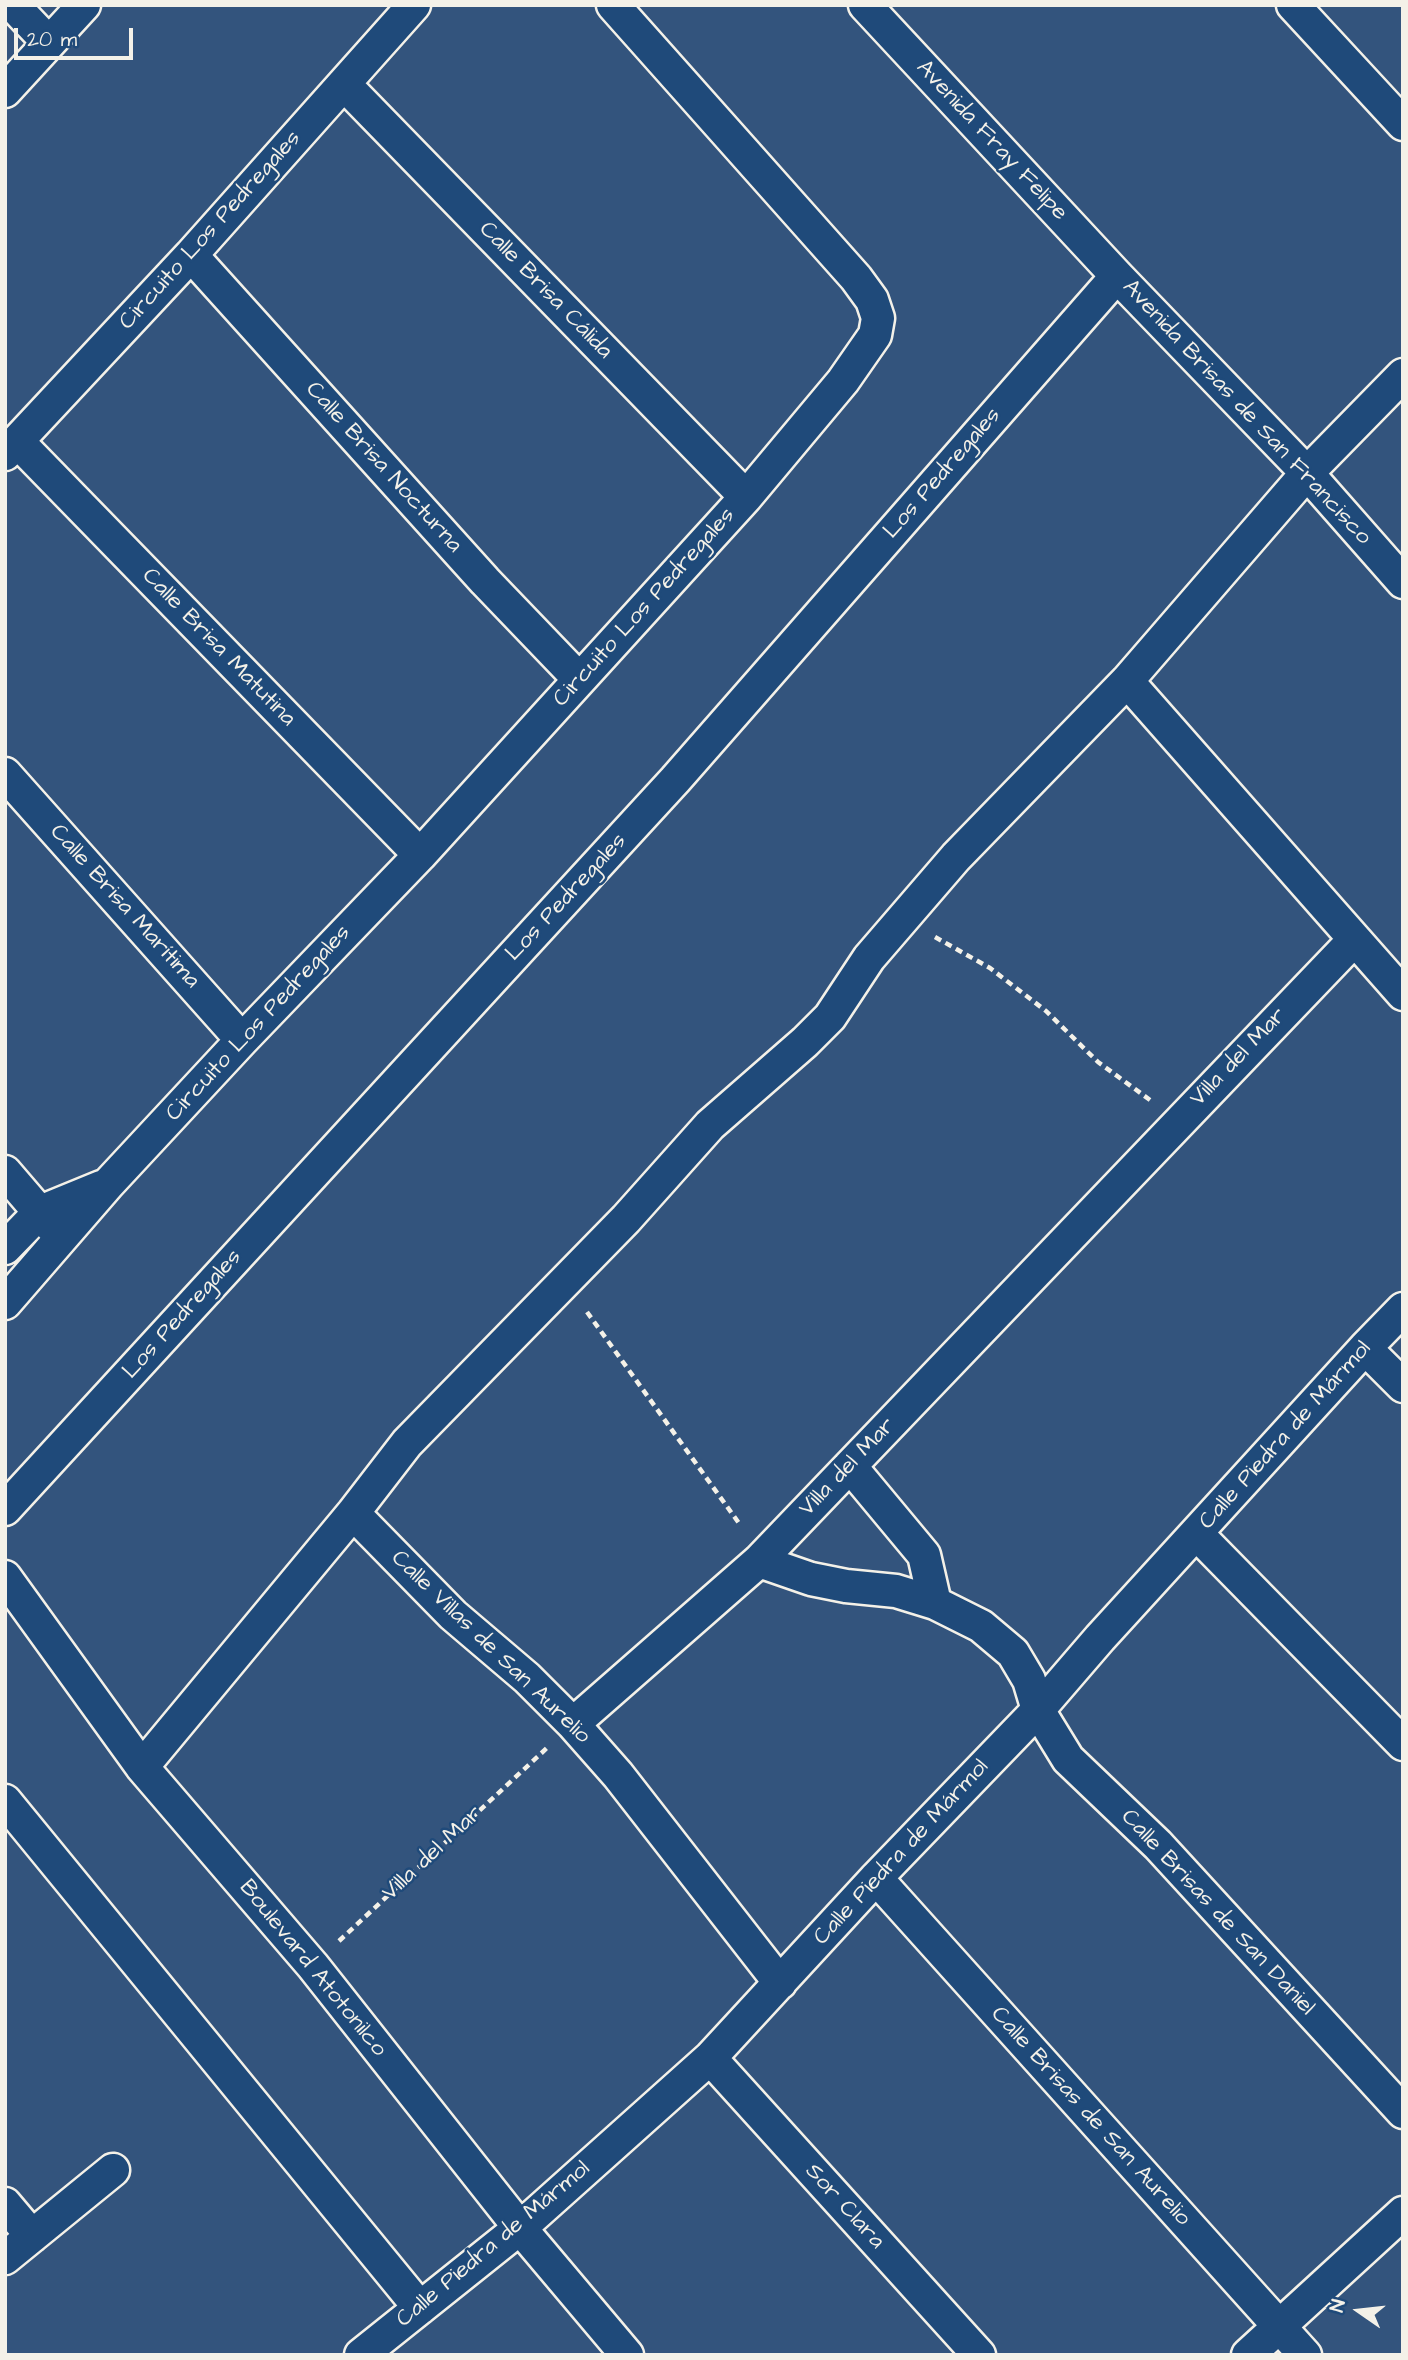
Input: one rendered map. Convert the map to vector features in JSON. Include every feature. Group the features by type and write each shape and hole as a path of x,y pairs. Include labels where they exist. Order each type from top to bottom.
{"street":[{"path":"13,5 49,44"},
{"path":"5,91 84,5"},
{"name":"Circuito Los Pedregales","path":"11,447 191,255 414,5"},
{"name":"Circuito Los Pedregales","path":"5,1303 109,1184 242,1040 420,855 746,497 875,335 877,317 872,300 856,278 612,5"},
{"name":"Avenida Fray Felipe","path":"865,5 1117,276"},
{"path":"1293,5 1403,124"},
{"name":"Calle Brisa Cálida","path":"344,84 746,497"},
{"name":"Calle Brisa Nocturna","path":"191,255 485,581 579,679"},
{"name":"Avenida Brisas de San Francisco","path":"1117,276 1307,473 1403,582"},
{"name":"Los Pedregales","path":"5,1509 676,780 1117,276"},
{"path":"142,1767 353,1513 407,1443 626,1219 710,1125 830,1017 869,958 956,857 1127,681 1307,473 1403,375"},
{"name":"Calle Brisa Matutina","path":"11,447 420,855"},
{"path":"1127,681 1403,994"},
{"name":"Calle Brisa Marítima","path":"5,774 242,1040"},
{"name":"Villa del Mar","path":"573,1724 759,1561 1353,940"},
{"path":"5,1172 61,1237"},
{"name":"Circuito Los Pedregales","path":"5,1248 40,1212 109,1184"},
{"name":"Calle Piedra de Mármol","path":"362,2355 520,2228 710,2058 876,1878 1038,1710 1100,1638 1403,1309"},
{"path":"1365,1348 1403,1387"},
{"path":"850,1466 924,1555 934,1603"},
{"name":"Calle Villas de San Aurelio","path":"353,1513 453,1615 527,1678 573,1724 618,1775 780,1983"},
{"path":"1197,1534 1403,1744"},
{"name":"Calle Brisas de San Daniel","path":"759,1561 811,1579 896,1591 934,1603 981,1626 1013,1653 1029,1680 1038,1710 1068,1759 1158,1845 1403,2112"},
{"name":"Boulevard Atotonilco","path":"5,1577 142,1767 313,1966 520,2228 628,2355"},
{"path":"5,1801 419,2308"},
{"name":"Calle Brisas de San Aurelio","path":"876,1878 1305,2355"},
{"name":"Sor Clara","path":"710,2058 979,2355"},
{"path":"5,2258 113,2170"},
{"path":"5,2204 32,2236"},
{"path":"1248,2355 1403,2213"}],"path":[{"path":"905,917 990,968 1046,1011 1098,1062 1180,1119"},
{"path":"565,1282 751,1540 759,1561"},
{"name":"Villa del Mar","path":"313,1966 573,1724"}]}
